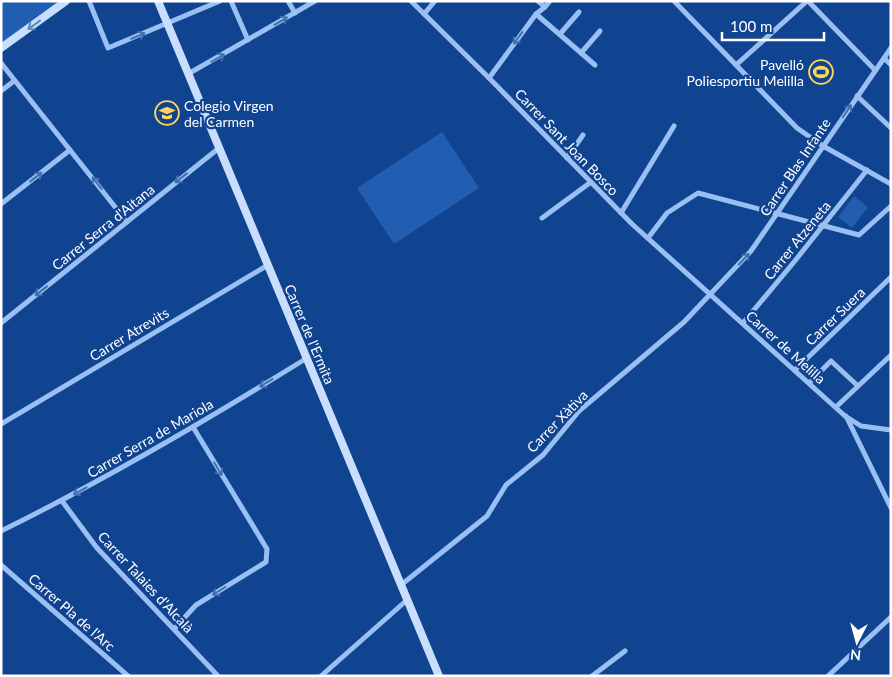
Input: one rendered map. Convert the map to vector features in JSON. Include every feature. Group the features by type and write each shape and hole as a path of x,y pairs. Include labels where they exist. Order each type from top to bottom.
{"street":[{"path":"1,48 66,1"},
{"path":"89,1 108,48 220,1"},
{"name":"Carrer de l'Ermita","path":"158,1 439,676"},
{"path":"231,1 248,40"},
{"path":"288,1 295,12"},
{"path":"188,74 315,1"},
{"name":"Carrer Sant Joan Bosco","path":"411,1 621,213 711,294"},
{"path":"424,14 435,1"},
{"path":"538,1 545,7"},
{"path":"489,78 536,14 550,1"},
{"path":"674,1 797,128 823,146 891,184"},
{"path":"736,65 808,1 875,70"},
{"path":"560,34 579,12"},
{"path":"536,14 595,65"},
{"path":"581,53 600,31"},
{"name":"Carrer Blas Infante","path":"711,294 752,251 891,48"},
{"path":"884,58 891,65"},
{"path":"1,63 127,222"},
{"path":"1,91 14,81"},
{"path":"857,96 891,128"},
{"path":"621,213 674,126"},
{"path":"567,158 583,136"},
{"name":"Carrer Serra d'Aitana","path":"1,323 219,148"},
{"path":"1,204 70,150"},
{"name":"Carrer Atzeneta","path":"743,323 867,170"},
{"path":"542,218 591,182"},
{"path":"648,238 667,213 698,193 859,235 891,206"},
{"name":"Carrer Atrevits","path":"1,424 268,265"},
{"name":"Carrer Suera","path":"794,370 891,277"},
{"name":"Carrer de Melilla","path":"711,294 845,416"},
{"name":"Carrer Xàtiva","path":"401,585 487,516 506,485 543,455 579,410 684,322 711,294"},
{"path":"836,407 891,355"},
{"name":"Carrer Serra de Mariola","path":"1,531 62,501 154,451 307,358"},
{"path":"810,383 831,361 858,386"},
{"path":"845,416 861,426 891,430"},
{"path":"845,416 891,508"},
{"path":"174,629 196,605 266,562 267,549 193,427"},
{"name":"Carrer Talaies d'Alcalà","path":"62,501 97,548 218,676"},
{"name":"Carrer Pla de l'Arc","path":"1,565 128,676"},
{"path":"321,676 407,600"},
{"path":"828,676 891,618"},
{"path":"592,676 625,651"}],"shaded area":[{"path":"1,1 64,1 1,46"},
{"path":"442,132 479,188 394,244 357,188"},
{"path":"854,196 868,207 852,228 838,217"}],"place":[{"name":"Pavelló Poliesportiu Melilla","path":"821,72"},
{"name":"Colegio Virgen del Carmen","path":"167,113"}]}
